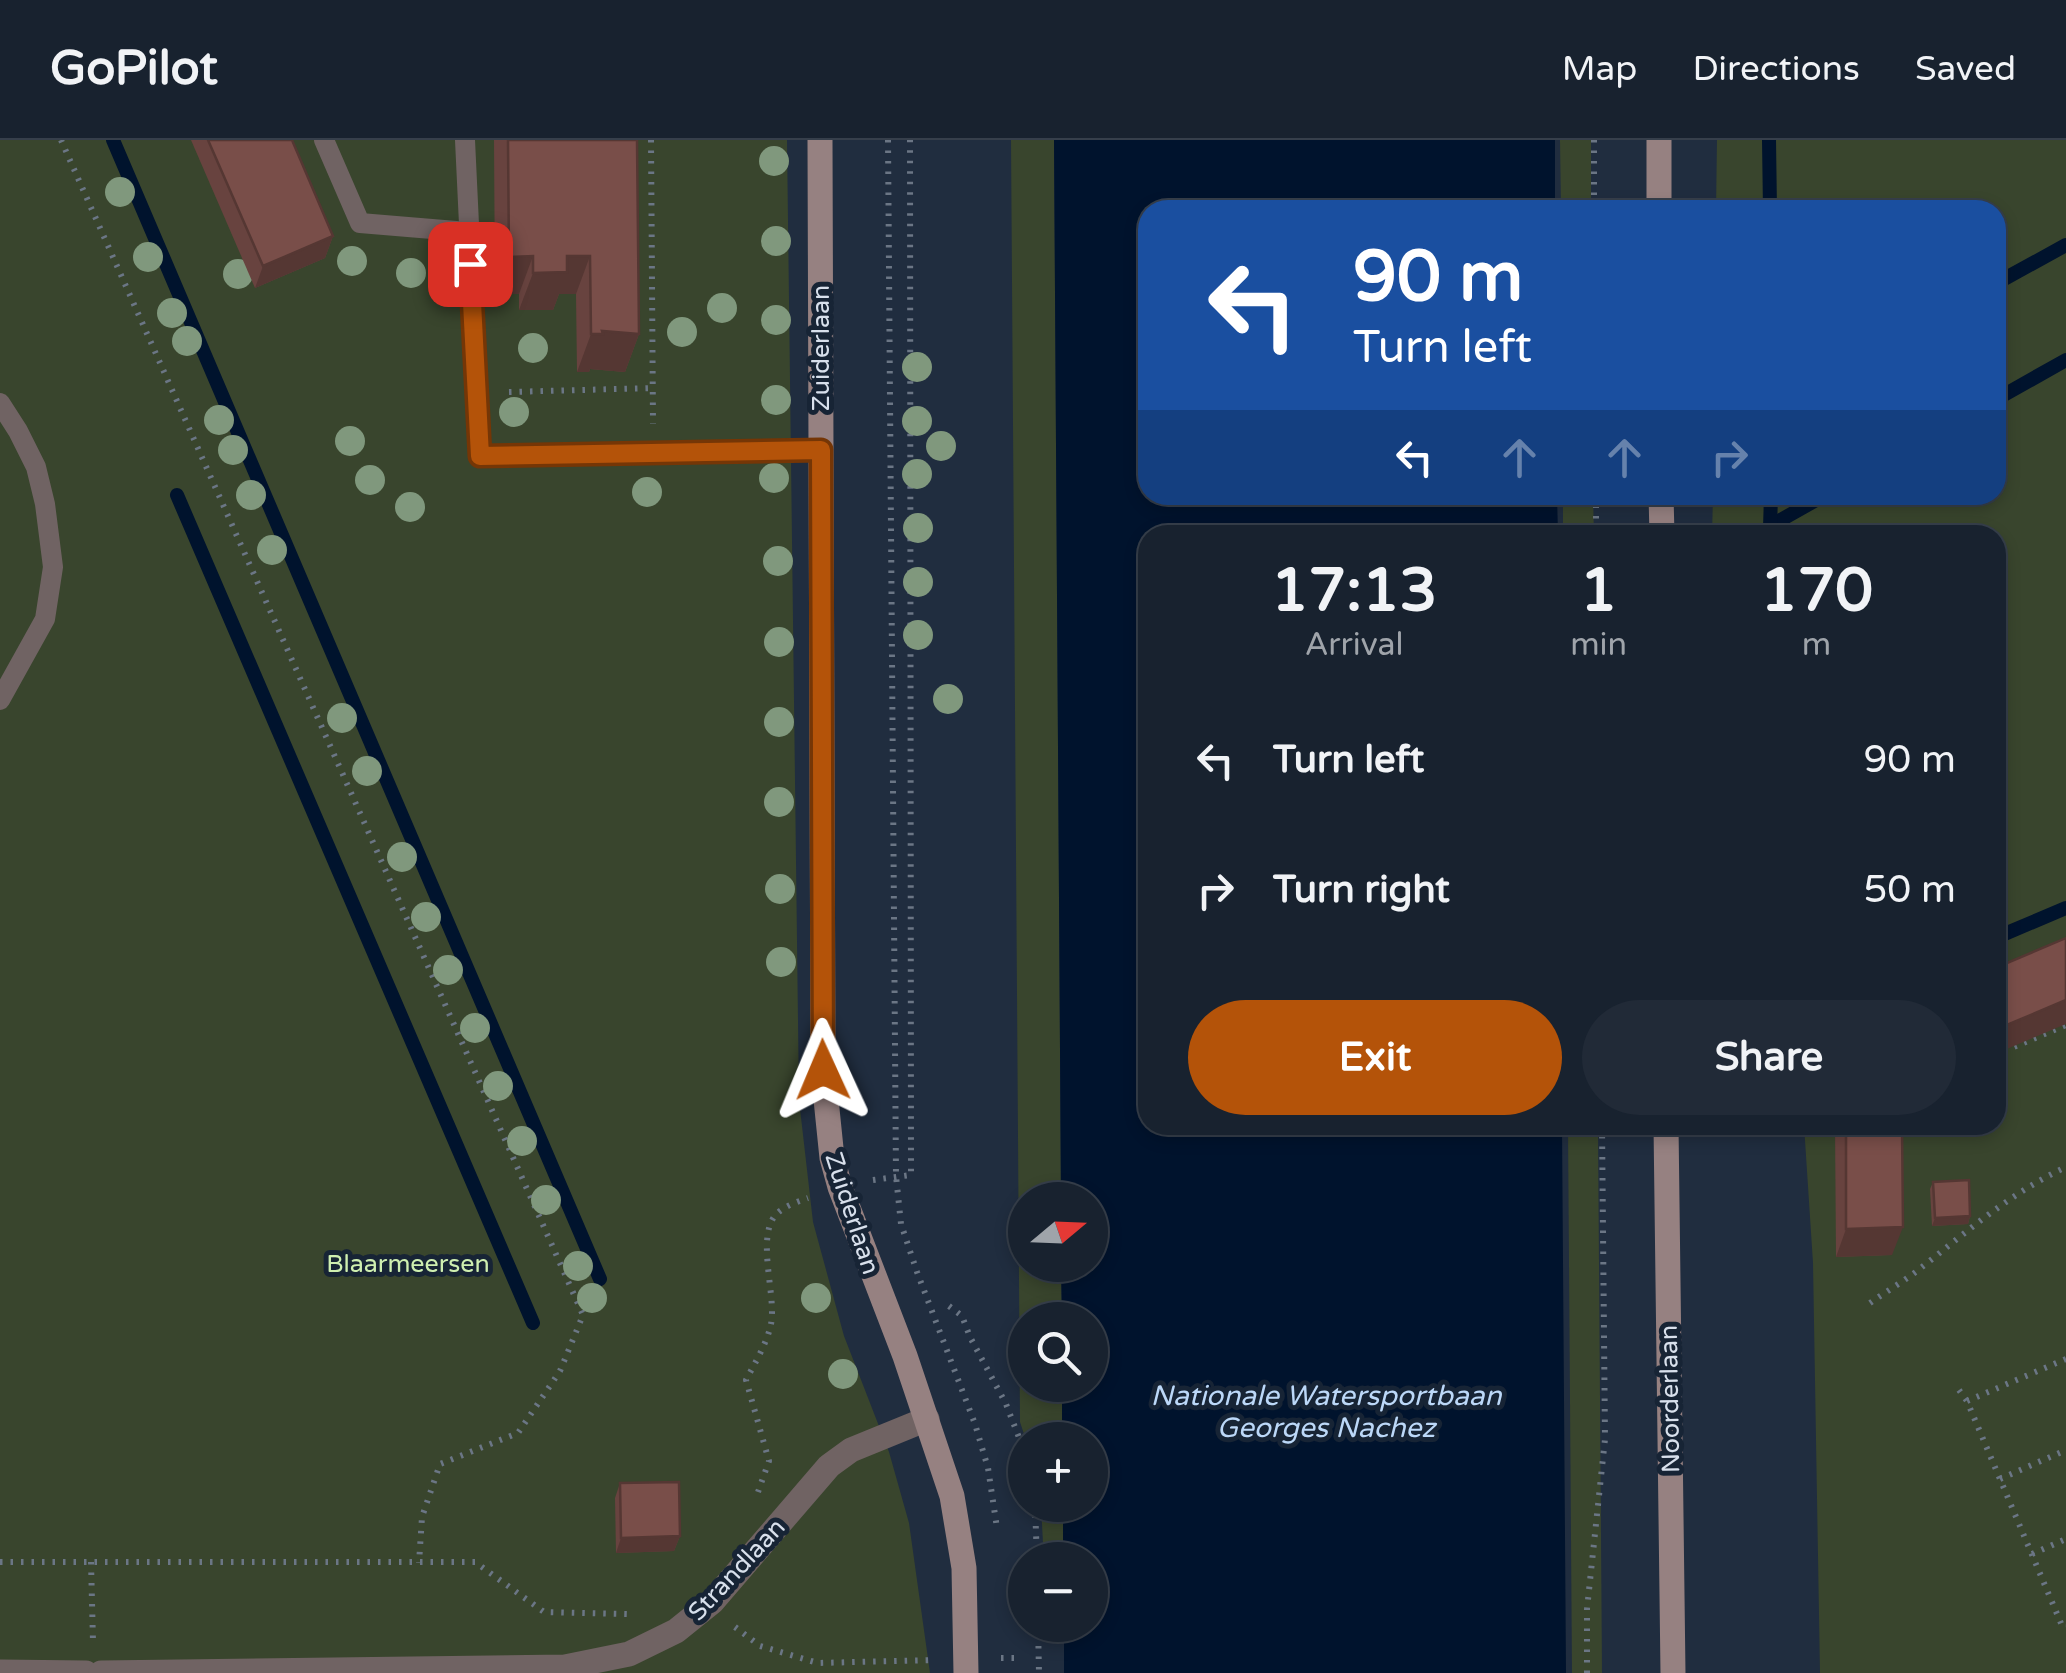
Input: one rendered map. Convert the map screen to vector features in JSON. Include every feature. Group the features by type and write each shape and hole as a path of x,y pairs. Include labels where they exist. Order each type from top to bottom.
{"street":[{"name":"Zuiderlaan","path":"820,140 823,1070 832,1158 840,1188 905,1356 952,1496 964,1568 966,1673"},
{"path":"1659,140 1659,200"},
{"name":"Noorderlaan","path":"1666,1135 1673,1673"},
{"name":"Strandlaan","path":"0,1672 93,1667 564,1668 629,1654 676,1631 712,1602 829,1466 851,1450 926,1419"}],"lane":[{"path":"324,140 360,222 468,232"},
{"path":"465,140 480,456 821,450"},
{"path":"0,403 36,467 53,567 44,618 0,700"}],"path":[{"path":"61,140 584,1316 560,1371 518,1432 440,1464 422,1517 418,1563"},
{"path":"651,140 653,453"},
{"path":"888,140 896,1176 901,1224 988,1468 997,1538"},
{"path":"910,140 911,1175"},
{"path":"1594,140 1594,200"},
{"path":"476,393 653,388"},
{"path":"2006,1050 2066,1025"},
{"path":"1587,1673 1587,1610 1605,1440 1602,1135"},
{"path":"1870,1303 1920,1269 1995,1208 2034,1182 2066,1167"},
{"path":"949,1306 962,1316 1013,1422"},
{"path":"1967,1401 2066,1359"},
{"path":"1959,1390 2063,1628 2066,1626"},
{"path":"2000,1479 2066,1450"},
{"path":"2032,1554 2066,1539"},
{"path":"0,1562 475,1562 544,1612 632,1614"},
{"path":"91,1562 93,1667"},
{"path":"1038,1642 1039,1673"},
{"path":"998,1658 998,1673"}],"green space":[{"name":"Blaarmeersen","path":"0,140 787,140 799,1100 813,1222 844,1336 889,1452 909,1523 930,1673 0,1673"},
{"path":"1011,140 1054,140 1061,1182 1018,1182"},
{"path":"1560,140 1591,140 1591,200 1561,200"},
{"path":"1717,140 2066,140 2066,1673 1820,1673 1813,1263 1805,1135 2006,1135 2006,525 1712,525 1713,505 2006,505 2006,200 1716,200"},
{"path":"1563,505 1593,505 1594,525 1563,525"},
{"path":"1568,1135 1598,1135 1602,1673 1572,1673"},
{"path":"1019,1282 1061,1282 1062,1302 1019,1302"},
{"path":"1020,1402 1062,1402 1062,1422 1020,1422"},
{"path":"1042,1522 1063,1522 1063,1542 1043,1542"}],"water":[{"name":"Nationale Watersportbaan Georges Nachez","path":"1054,140 1555,140 1555,200 1138,200 1138,505 1557,505 1558,525 1138,525 1138,1135 1562,1135 1566,1673 1064,1673 1064,1642 1108,1642 1108,1542 1063,1542 1063,1522 1108,1522 1108,1422 1062,1422 1062,1402 1108,1402 1108,1302 1062,1302 1061,1282 1108,1282 1108,1182 1061,1182"}],"building":[{"path":"208,140 292,140 333,236 263,266"},
{"path":"508,140 637,140 639,334 591,334 590,256 567,256 567,272 533,273 533,256 509,257"},
{"path":"2066,938 2066,1000 2006,1025 2006,963"},
{"path":"1846,1135 1902,1135 1903,1227 1846,1229"},
{"path":"1969,1180 1970,1216 1935,1218 1933,1182"},
{"path":"679,1482 680,1536 621,1538 620,1483"}],"waterway":[{"path":"113,140 600,1279"},
{"path":"1769,140 1770,200"},
{"path":"2006,278 2066,245"},
{"path":"2006,394 2066,360"},
{"path":"177,495 533,1323"},
{"path":"1770,525 1771,505"},
{"path":"1772,525 1807,505"},
{"path":"2006,933 2066,908"}],"route":[{"path":"470,264 480,456 821,450 823,1070"}]}
